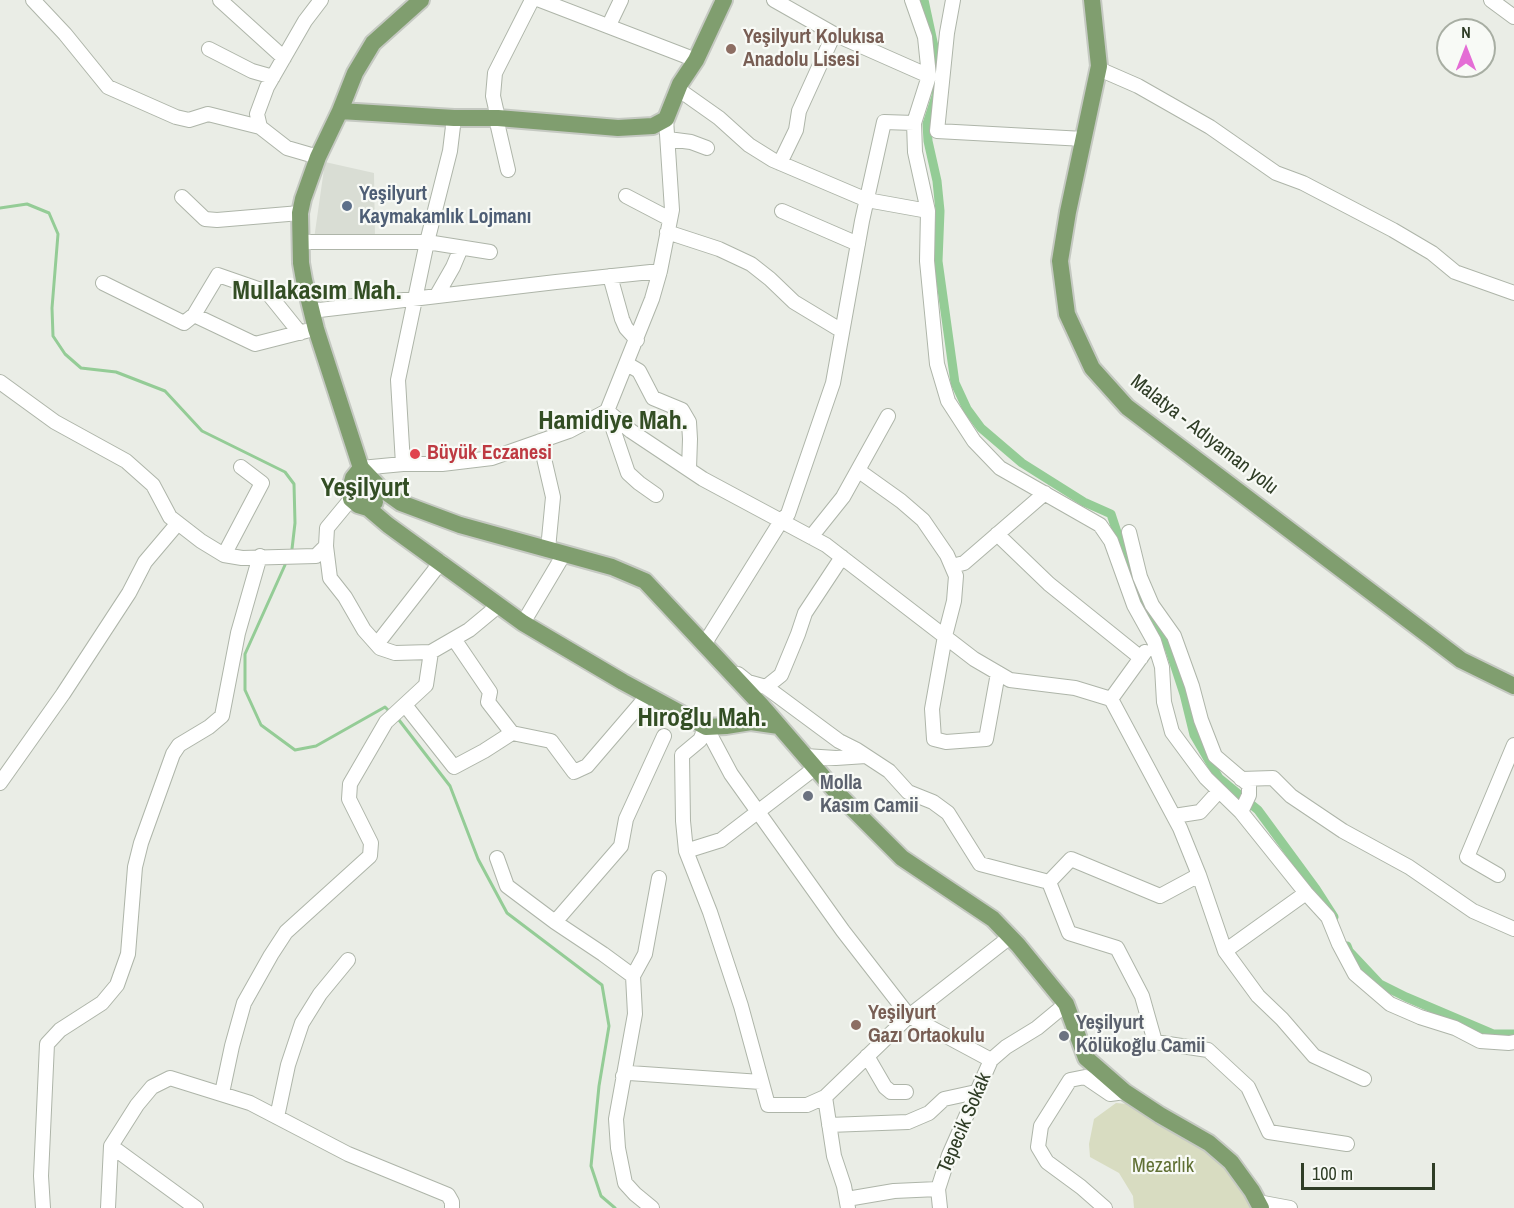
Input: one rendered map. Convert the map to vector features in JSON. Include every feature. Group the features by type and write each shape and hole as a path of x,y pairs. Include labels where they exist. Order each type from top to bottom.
{"main road":[{"path":"421,0 373,43 355,73 318,157 300,213 301,263 311,311 308,331 361,468 380,488 401,503 450,521 612,567 645,581 705,643 837,793 902,858 993,919 1010,937 1066,1004 1086,1058 1125,1092 1209,1143 1231,1162 1259,1205"},
{"path":"340,111 454,118 497,118 618,128 653,126 666,119 678,89 696,60 724,0"},
{"name":"Malatya - Adıyaman yolu","path":"1092,0 1099,69 1068,212 1060,261 1067,314 1092,368 1127,407 1461,660 1514,686"},
{"path":"361,468 353,478 350,489 351,499 358,505 368,508 523,623 706,727 751,722 779,726"},
{"path":"368,508 380,497 380,488"}],"street":[{"path":"33,0 65,34 108,87 176,117 189,120 208,114 260,127 286,148 318,157"},
{"path":"220,0 284,58"},
{"path":"260,127 256,114 273,77 305,21 321,0"},
{"path":"508,170 493,96 495,73 532,0"},
{"path":"540,0 696,60"},
{"path":"609,25 621,0"},
{"path":"774,0 834,34 929,76"},
{"path":"912,0 926,38 929,76 914,123 915,152 928,211 927,261 938,364 948,401 974,441 1000,468 1100,525 1106,533 1134,605 1154,641 1162,667 1164,702 1172,732 1192,761 1219,791 1245,804 1306,893 1328,917 1355,974 1390,1004 1420,1017 1455,1028 1480,1041 1514,1042"},
{"path":"953,0 947,33 937,131 1084,139"},
{"path":"1491,0 1514,17"},
{"path":"780,163 796,130 799,111 834,34"},
{"path":"209,49 252,71 273,77"},
{"path":"1099,69 1138,86 1209,127 1276,173 1303,183 1393,230 1432,253 1455,272 1514,293"},
{"path":"678,89 719,118 749,145 780,163 867,200 928,211"},
{"path":"403,464 398,380 427,242 450,151 454,118"},
{"path":"361,468 403,464 442,464 492,458 569,431 607,411 637,340 660,271 672,210 666,119"},
{"path":"705,643 781,521 788,514 833,383 858,244 884,122 914,123"},
{"path":"668,139 691,142 707,148"},
{"path":"626,196 669,225 751,264 794,302 842,331"},
{"path":"182,197 205,219 300,213"},
{"path":"782,211 858,244"},
{"path":"300,242 427,242 490,252"},
{"path":"436,295 453,267 461,248"},
{"path":"311,311 660,271"},
{"path":"103,283 184,323 194,315 218,275 267,292 308,331"},
{"path":"610,276 622,319 626,328 637,340"},
{"path":"194,315 255,344 308,331"},
{"path":"627,364 639,371 654,398 682,410 689,422 689,469"},
{"path":"0,382 55,422 126,461 153,485 170,517 224,555 242,558 316,556 326,546"},
{"path":"607,411 631,431 689,469 812,537 842,557 974,659 1010,680 1075,688 1112,699 1174,816 1199,875 1225,951 1258,996 1282,1019 1314,1056 1364,1079"},
{"path":"607,411 628,473 656,495"},
{"path":"812,537 843,497 888,416"},
{"path":"523,623 548,583 556,551 554,497 540,441"},
{"path":"224,555 262,483 241,467"},
{"path":"858,471 901,501 923,520 947,555 956,576 954,601 945,636 932,709 934,739 946,742 986,739 998,673"},
{"path":"952,567 964,563 1045,493"},
{"path":"351,499 327,528 326,546 330,578 345,597 364,630 380,648 395,653 431,652 454,639 498,606"},
{"path":"0,783 63,694 129,593 145,562 178,523"},
{"path":"1129,532 1140,578 1152,605 1174,636 1215,756 1249,785 1245,804"},
{"path":"998,534 1049,584 1141,658"},
{"path":"43,1208 41,1176 47,1044 60,1030 102,1003 117,985 128,954 135,867 141,843 173,754 179,745 209,727 222,716 238,633 260,556"},
{"path":"766,687 781,675 805,613 842,557"},
{"path":"377,644 441,562"},
{"path":"454,639 490,692 489,702 512,733 551,741 574,772 587,766 648,695"},
{"path":"1112,699 1154,641"},
{"path":"222,1093 231,1046 244,1003 271,955 286,932 370,856 371,843 349,799 350,784 386,722 426,685 431,652"},
{"path":"718,658 748,681 766,687 815,725 889,771 908,792 933,802 948,813 980,864 1049,882"},
{"path":"405,705 454,767 484,752 512,733"},
{"path":"706,727 731,774 843,931 909,1016 991,1060"},
{"path":"706,727 700,740 682,756 686,851 710,912 741,1006 768,1105 807,1105 825,1097 909,1016 1010,937"},
{"path":"555,922 621,846 626,819 664,736"},
{"path":"1498,875 1467,857 1514,745"},
{"path":"836,758 848,746"},
{"path":"686,851 721,840 759,812 810,762 866,756"},
{"path":"1241,779 1273,778 1291,796 1343,831 1409,867 1473,911 1513,926"},
{"path":"1174,816 1200,812 1219,791"},
{"path":"497,858 507,886 633,976"},
{"path":"1049,882 1071,859 1160,896 1199,875"},
{"path":"652,1208 625,1183 616,1119 635,1014 633,976 645,954 659,878"},
{"path":"1049,882 1069,933 1117,948 1142,996 1155,1042 1208,1050 1248,1087 1269,1132 1347,1144"},
{"path":"1225,951 1306,893"},
{"path":"277,1117 288,1065 302,1023 320,994 348,960"},
{"name":"Tepecik Sokak","path":"940,1208 938,1189 949,1155 991,1060 1006,1047 1037,1028 1066,1004"},
{"path":"867,1056 885,1088 891,1092 906,1092"},
{"path":"623,1076 629,1073 761,1082"},
{"path":"108,1208 111,1146 137,1105 152,1087 170,1077 250,1103 348,1154 448,1195 452,1208"},
{"path":"1105,1208 1047,1162 1038,1147 1041,1126 1070,1080 1085,1077 1110,1094 1125,1092"},
{"path":"829,1125 908,1122 929,1113 944,1099 976,1092"},
{"path":"825,1097 834,1156 847,1203 894,1191 938,1189"},
{"path":"111,1146 196,1208"},
{"path":"1259,1205 1290,1208"}],"shaded area":[{"name":"Yeşilyurt Kaymakamlık Lojmanı","path":"325,162 374,173 375,238 314,239"}],"green space":[{"name":"Mezarlık","path":"1116,1103 1128,1104 1190,1136 1221,1161 1247,1193 1253,1208 1134,1208 1133,1196 1119,1173 1090,1157 1089,1144 1094,1119"}],"waterway":[{"path":"924,0 936,56 936,96 927,124 928,141 937,181 940,211 938,261 955,383 967,409 981,428 1022,463 1084,502 1111,514 1131,575 1169,648 1194,735 1219,778 1258,810 1334,917"},
{"path":"0,208 27,204 49,213 58,234 52,308 53,336 65,354 81,368 116,372 165,391 202,431 285,472 294,484 295,523 292,549"},
{"path":"285,565 245,654 245,690 261,725 295,750 316,746 385,707 388,710"},
{"path":"399,720 450,786 478,859 507,913 602,985 609,1026 599,1086 591,1166 601,1196 615,1208"},
{"path":"1347,946 1380,984 1493,1034 1514,1034"}],"place":[{"name":"Yeşilyurt Kolukısa Anadolu Lisesi","path":"731,49"},
{"name":"Yeşilyurt Kaymakamlık Lojmanı","path":"347,206"},
{"name":"Büyük Eczanesi","path":"415,454"},
{"name":"Molla Kasım Camii","path":"808,796"},
{"name":"Yeşilyurt Gazı Ortaokulu","path":"856,1025"},
{"name":"Yeşilyurt Kölükoğlu Camii","path":"1064,1036"}],"district":[{"name":"Mullakasım Mah.","path":"317,292"},
{"name":"Hamidiye Mah.","path":"613,422"},
{"name":"Yeşilyurt","path":"365,489"},
{"name":"Hıroğlu Mah.","path":"702,719"}]}
